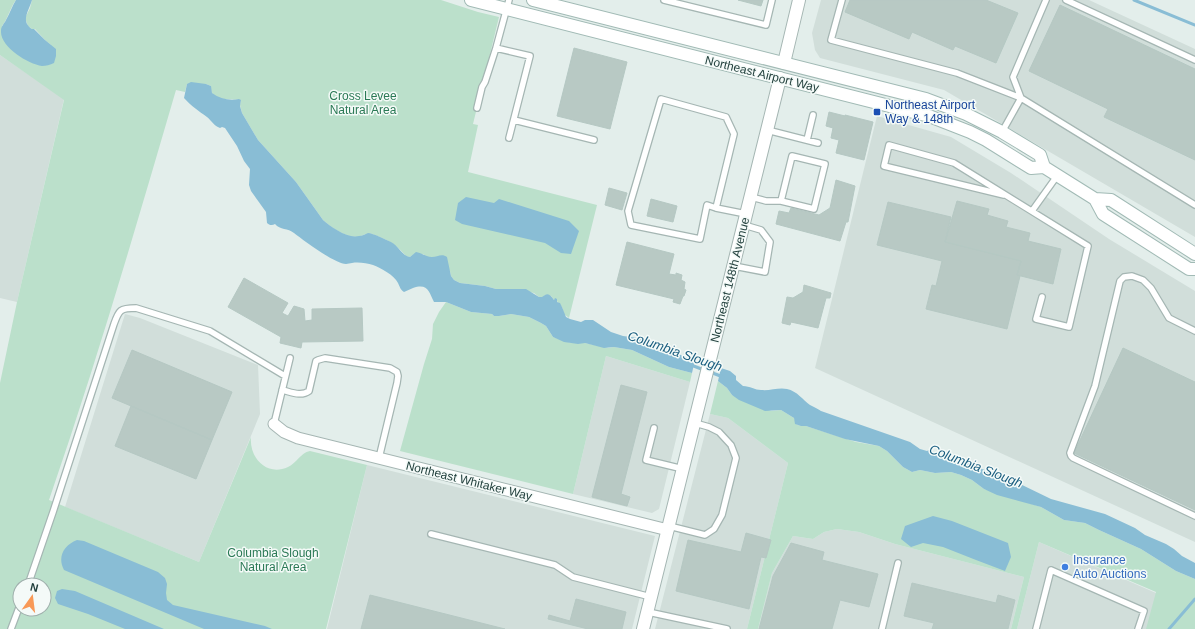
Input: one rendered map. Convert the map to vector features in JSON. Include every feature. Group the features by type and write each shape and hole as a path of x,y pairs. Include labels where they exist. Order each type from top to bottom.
{"main road":[{"name":"Northeast Airport Way","path":"471,0 503,4 929,116 986,140 1031,168 1044,167"},
{"name":"Northeast Airport Way","path":"533,0 926,99 966,114 1002,132 1040,155 1044,167 1057,176 1095,199 1111,200 1195,254"},
{"name":"Northeast 148th Avenue","path":"643,629 800,0"},
{"name":"Northeast Airport Way","path":"1095,199 1103,214 1189,268 1195,269"}],"street":[{"name":"Northeast Whitaker Way","path":"274,424 284,432 298,438 668,528"}],"lane":[{"path":"664,0 766,25 772,0"},
{"path":"842,0 831,40 957,73 1021,98 1195,205"},
{"path":"1021,98 1013,78 1046,0"},
{"path":"1066,0 1195,60"},
{"path":"477,108 482,87 496,48 503,4"},
{"path":"496,48 530,56 509,138"},
{"path":"1002,132 1021,98"},
{"path":"716,208 734,134 726,116 661,99 628,211 631,224 700,239 707,205 745,219 761,230 770,242 765,272 734,266"},
{"path":"807,140 813,115"},
{"path":"514,120 594,140"},
{"path":"767,130 818,143"},
{"path":"1004,195 884,166 889,145 954,163 1088,246 1069,326 1036,319 1042,297"},
{"path":"750,197 766,201 781,201 814,209 825,164 792,156 781,201"},
{"path":"1032,212 1057,176"},
{"path":"1195,331 1169,318 1151,288 1143,280 1132,276 1124,277 1120,280 1095,386 1070,453 1073,458 1195,516"},
{"path":"31,577 114,324 118,313 123,308 136,308 210,331 286,376"},
{"path":"274,424 290,358"},
{"path":"282,390 302,394 309,391 316,362 325,358 390,368 397,372 397,383 379,458"},
{"path":"668,528 704,535 714,529 722,515 736,458 731,445 719,432 695,423"},
{"path":"654,428 646,460 683,469"},
{"path":"431,534 555,565 573,577 651,597"},
{"path":"882,629 898,563"},
{"path":"1036,629 1051,570 1144,611 1138,629"},
{"path":"648,612 727,629"},
{"path":"11,629 16,617"}],"shaded area":[{"path":"821,0 1089,0 1195,49 1195,237 944,90 820,58 815,50 812,33"},
{"path":"0,55 64,99 17,302 0,298"},
{"path":"877,116 951,137 1011,173 1109,239 1195,291 1195,542 815,368"},
{"path":"125,314 140,318 258,365 260,414 199,562 65,507"},
{"path":"606,356 690,382 659,509 652,513 573,494"},
{"path":"710,414 728,418 788,463 747,629 655,629"},
{"path":"367,465 655,536 632,629 327,629"},
{"path":"837,529 859,532 895,544 1024,577 1011,629 758,629 772,573 793,536 813,539 824,532"},
{"name":"Insurance Auto Auctions","path":"1039,542 1156,593 1195,629 1017,629"}],"green space":[{"path":"0,0 16,0 2,26 51,45 35,29 28,26 25,18 32,0 441,0 499,17 473,124 478,125 468,172 597,205 569,318 564,314 562,307 551,296 545,295 543,298 534,293 520,290 496,289 460,283 454,280 450,271 436,257 427,257 423,254 414,254 410,257 406,256 400,249 385,239 375,235 368,234 359,237 352,237 343,234 323,220 296,182 258,140 242,113 240,105 241,100 225,99 214,96 211,86 206,84 187,84 185,92 176,90 131,244 49,500 199,562 251,437 251,445 256,458 261,464 273,469 288,467 310,451 367,465 326,629 0,629 0,383 17,302 64,100 0,55"},
{"path":"446,302 471,312 492,314 494,316 511,314 529,317 546,326 553,337 571,343 585,343 608,348 614,347 632,350 669,367 692,373 690,382 606,356 573,494 400,451 432,339 433,324"},
{"path":"718,381 727,388 732,395 771,411 781,410 794,418 797,425 806,426 856,442 879,446 887,451 903,467 912,472 920,470 935,473 951,472 961,475 972,480 984,489 1041,507 1064,520 1085,523 1141,549 1176,571 1195,579 1195,629 1146,629 1156,592 1039,542 1017,629 1011,629 1024,577 895,544 859,532 837,529 824,532 813,539 793,536 772,573 758,629 747,629 788,463 728,418 710,414"}],"water":[{"path":"16,0 32,0 26,16 28,26 34,29 56,49 54,63 42,66 36,65 16,54 5,43 1,31"},
{"path":"191,82 211,86 212,93 222,98 229,100 241,100 240,106 242,113 258,140 296,182 323,220 335,229 350,236 361,236 368,233 373,234 391,242 405,255 410,257 416,252 430,257 441,255 445,256 447,257 451,276 454,280 460,283 496,289 526,289 539,297 546,294 549,295 554,300 555,298 557,299 557,302 560,303 566,317 570,319 581,322 585,320 593,320 611,332 623,336 646,339 669,351 695,360 692,373 669,367 632,350 614,347 604,348 585,343 578,344 564,342 553,337 546,326 529,317 511,314 494,316 492,314 471,312 446,302 434,302 427,289 422,287 413,288 404,292 394,277 380,268 365,263 341,263 319,251 292,231 279,227 275,224 272,225 267,223 266,212 251,191 249,185 250,169 244,161 237,146 225,128 216,126 184,98 187,84"},
{"path":"466,197 494,203 499,199 569,221 579,231 571,254 561,253 545,243 462,224 455,220 458,203"},
{"path":"721,368 730,371 736,376 736,380 743,386 759,390 781,388 791,390 810,405 821,411 910,442 920,449 927,451 931,449 932,453 976,465 1051,499 1105,514 1166,544 1182,556 1195,563 1195,579 1176,571 1141,549 1085,523 1064,520 1041,507 997,495 984,489 972,480 951,472 935,473 920,470 912,472 903,467 887,451 879,446 845,439 806,426 801,426 795,424 794,418 781,410 765,411 739,400 718,381"},
{"path":"933,516 952,521 1008,543 1011,557 1005,571 943,547 923,543 911,547 901,539 905,526"},
{"path":"77,540 84,541 158,572 165,578 167,584 167,600 173,605 265,626 272,629 204,629 64,570 61,561 63,552 68,545"},
{"path":"62,589 75,591 164,629 125,629 58,604 55,598 57,591"}],"building":[{"path":"738,0 763,0 761,6"},
{"path":"850,0 986,0 1018,13 996,63 955,46 953,50 912,32 909,39 845,12"},
{"path":"1060,5 1195,69 1195,160 1104,117 1108,109 1029,71"},
{"path":"574,48 627,62 610,129 557,116"},
{"path":"829,112 873,122 864,160 836,153 839,140 831,138 833,128 826,126"},
{"path":"836,180 855,186 848,222 846,222 840,241 776,224 779,211 789,213 791,208 819,215 830,208"},
{"path":"609,188 627,193 622,210 605,205"},
{"path":"651,199 677,206 673,222 647,216"},
{"path":"957,201 989,209 987,215 1008,221 1006,227 1030,233 1028,241 1061,249 1053,284 1017,275 1021,261 945,242"},
{"path":"888,202 951,217 945,242 1021,261 1017,275 1020,276 1007,329 926,309 932,285 936,286 942,261 877,245"},
{"path":"627,242 674,254 669,274 676,275 676,273 682,275 681,280 685,282 684,289 686,290 680,304 673,302 674,299 616,285"},
{"path":"244,278 288,303 282,313 288,316 294,306 304,309 305,321 312,320 312,309 362,308 363,341 302,342 301,348 280,343 281,337 228,307"},
{"path":"804,285 831,293 830,298 826,298 818,328 791,322 790,325 782,323 787,297 793,298 803,292"},
{"path":"1123,348 1195,382 1195,510 1074,453"},
{"path":"132,350 232,392 212,440 112,398"},
{"path":"621,385 647,392 621,494 630,497 627,506 592,497"},
{"path":"131,406 212,440 196,479 115,446"},
{"path":"746,533 771,540 766,558 761,557 749,609 676,591 688,540 741,552"},
{"path":"791,543 824,552 822,560 878,574 869,607 840,600 832,629 759,629 773,576"},
{"path":"912,583 996,603 998,595 1015,600 1008,629 932,629 934,623 904,616"},
{"path":"370,595 505,629 361,629"},
{"path":"576,599 626,612 622,629 588,629 548,619 549,615 570,621"}],"waterway":[{"name":"Columbia Slough","path":"1134,0 1195,25"},
{"name":"Columbia Slough","path":"691,365 704,370"},
{"name":"Columbia Slough","path":"710,372 723,377"},
{"path":"1169,629 1195,599"}],"place":[{"name":"Northeast Airport Way & 148th","path":"877,112"},
{"name":"Insurance Auto Auctions","path":"1065,567"}],"park label":[{"name":"Cross Levee Natural Area","path":"363,103"},
{"name":"Columbia Slough Natural Area","path":"273,560"}]}
